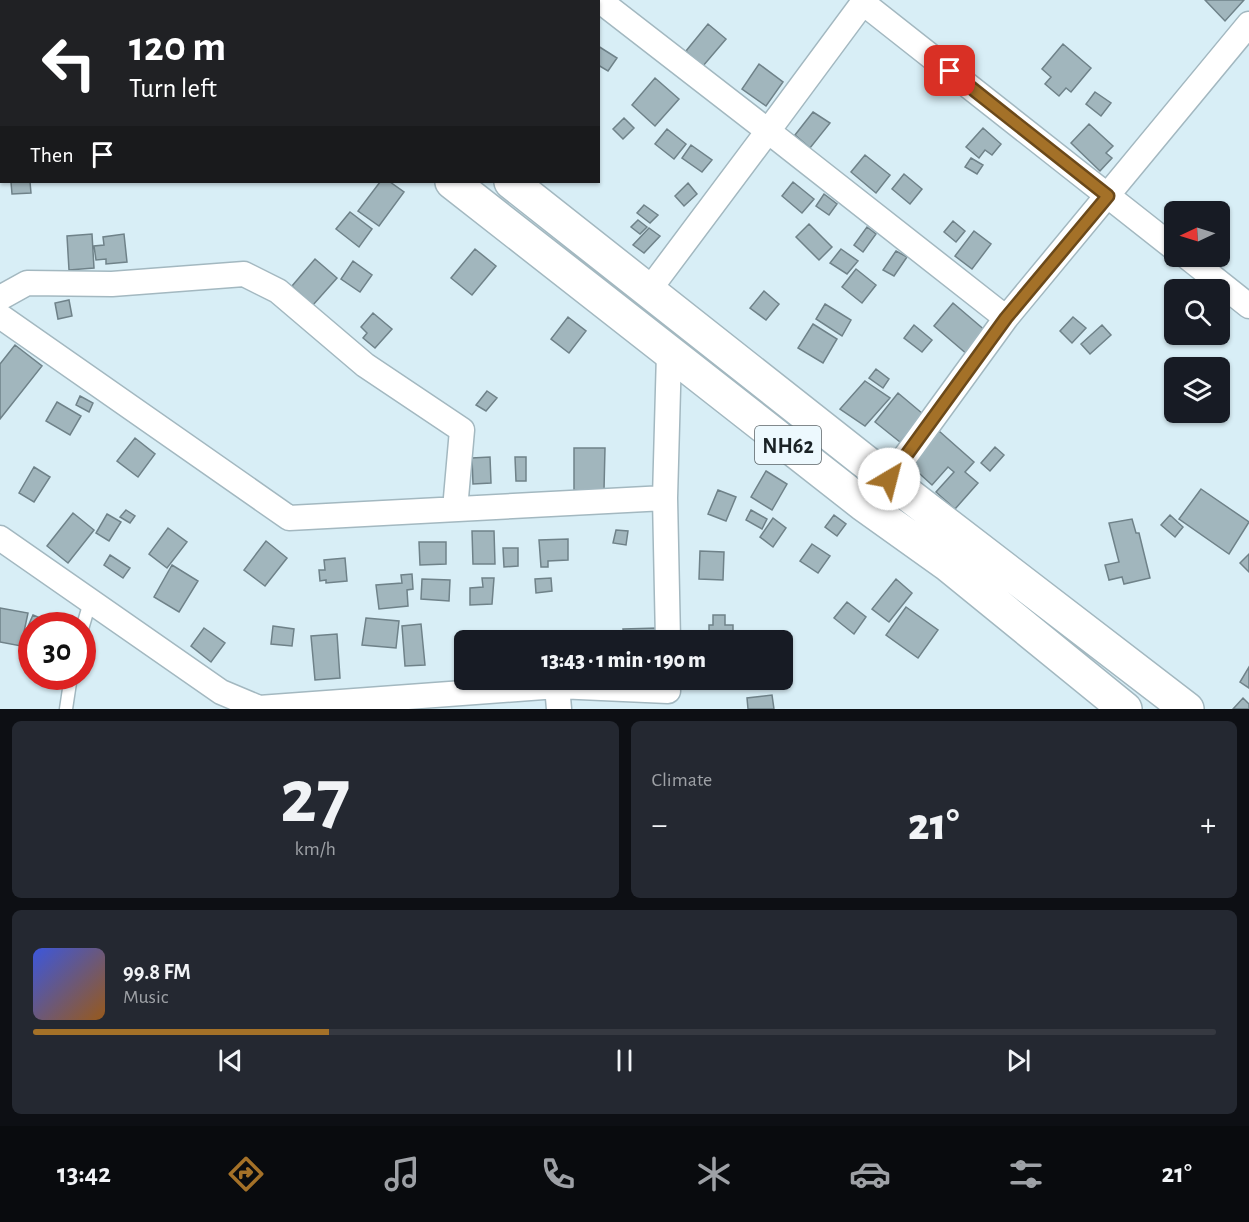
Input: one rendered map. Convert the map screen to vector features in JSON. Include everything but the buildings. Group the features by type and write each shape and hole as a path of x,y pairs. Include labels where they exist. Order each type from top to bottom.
{"main road":[{"name":"NH62","path":"453,183 863,504 947,564 1125,709"},
{"name":"NH62","path":"512,183 889,479 1187,709"}],"street":[{"path":"600,1 1006,318"},
{"path":"649,290 863,1 1164,240"},
{"path":"889,479 1006,318 1249,24"},
{"path":"1200,267 1249,306"},
{"path":"0,298 27,283 112,284 244,274 278,291 365,366 462,430 455,509"},
{"path":"0,316 289,518 665,498"},
{"path":"668,630 665,498 669,353"},
{"path":"0,538 221,692 232,703 259,708 669,693"}],"lane":[{"path":"87,612 90,602"},
{"path":"66,709 69,690"}],"route":[{"path":"889,479 1006,318 1108,196 950,71"}]}
